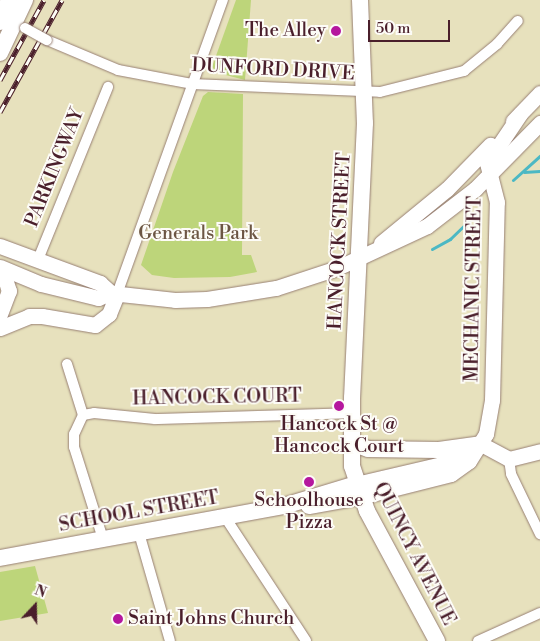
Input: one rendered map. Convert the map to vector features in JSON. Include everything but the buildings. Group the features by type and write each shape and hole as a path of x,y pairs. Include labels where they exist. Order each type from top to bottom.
{"main road":[{"path":"9,0 13,24"},
{"path":"0,53 25,0"},
{"name":"HANCOCK STREET","path":"358,491 351,443 360,258 365,92 360,0"},
{"path":"351,443 368,449 439,450 481,444"},
{"name":"SCHOOL STREET","path":"0,558 358,491"},
{"name":"QUINCY AVENUE","path":"358,491 437,641"}],"street":[{"path":"0,328 29,316 95,326 109,314 114,293 223,0"},
{"name":"DUNFORD DRIVE","path":"13,24 118,70 192,84 365,92 405,87 464,71 497,44 518,20"},
{"name":"PARKINGWAY","path":"38,262 108,87"},
{"path":"360,258 447,189 540,93"},
{"name":"MECHANIC STREET","path":"481,444 489,427 492,400 496,202 488,159 520,114"},
{"path":"1,268 98,298 114,293 180,300 247,294 306,280 360,258 427,226 490,174 540,124"},
{"path":"0,246 38,262 100,283 114,293"},
{"path":"0,314 9,291 1,268"},
{"path":"67,364 83,416 74,434 74,446 103,539"},
{"name":"HANCOCK COURT","path":"83,416 94,413 155,419 352,413"},
{"path":"358,491 447,462 481,444 509,459 540,450"},
{"path":"509,459 511,474 540,534"},
{"path":"225,517 306,641"},
{"path":"139,532 170,641"},
{"path":"478,641 540,613"}],"green space":[{"path":"236,0 251,0 245,80 218,73 212,67"},
{"name":"Generals Park","path":"208,92 243,94 242,255 251,255 257,272 230,277 174,278 152,275 141,265 173,172 203,96"},
{"path":"35,566 48,613 0,621 0,572"}],"waterway":[{"path":"513,180 540,156"},
{"path":"524,172 540,171"},
{"path":"432,249 450,239 479,211"}],"railway":[{"path":"0,80 44,0"},
{"path":"0,112 62,0"}],"place":[{"name":"The Alley","path":"336,31"},
{"name":"Hancock St @ Hancock Court","path":"339,406"},
{"name":"Schoolhouse Pizza","path":"309,482"},
{"name":"Saint Johns Church","path":"118,619"}]}
